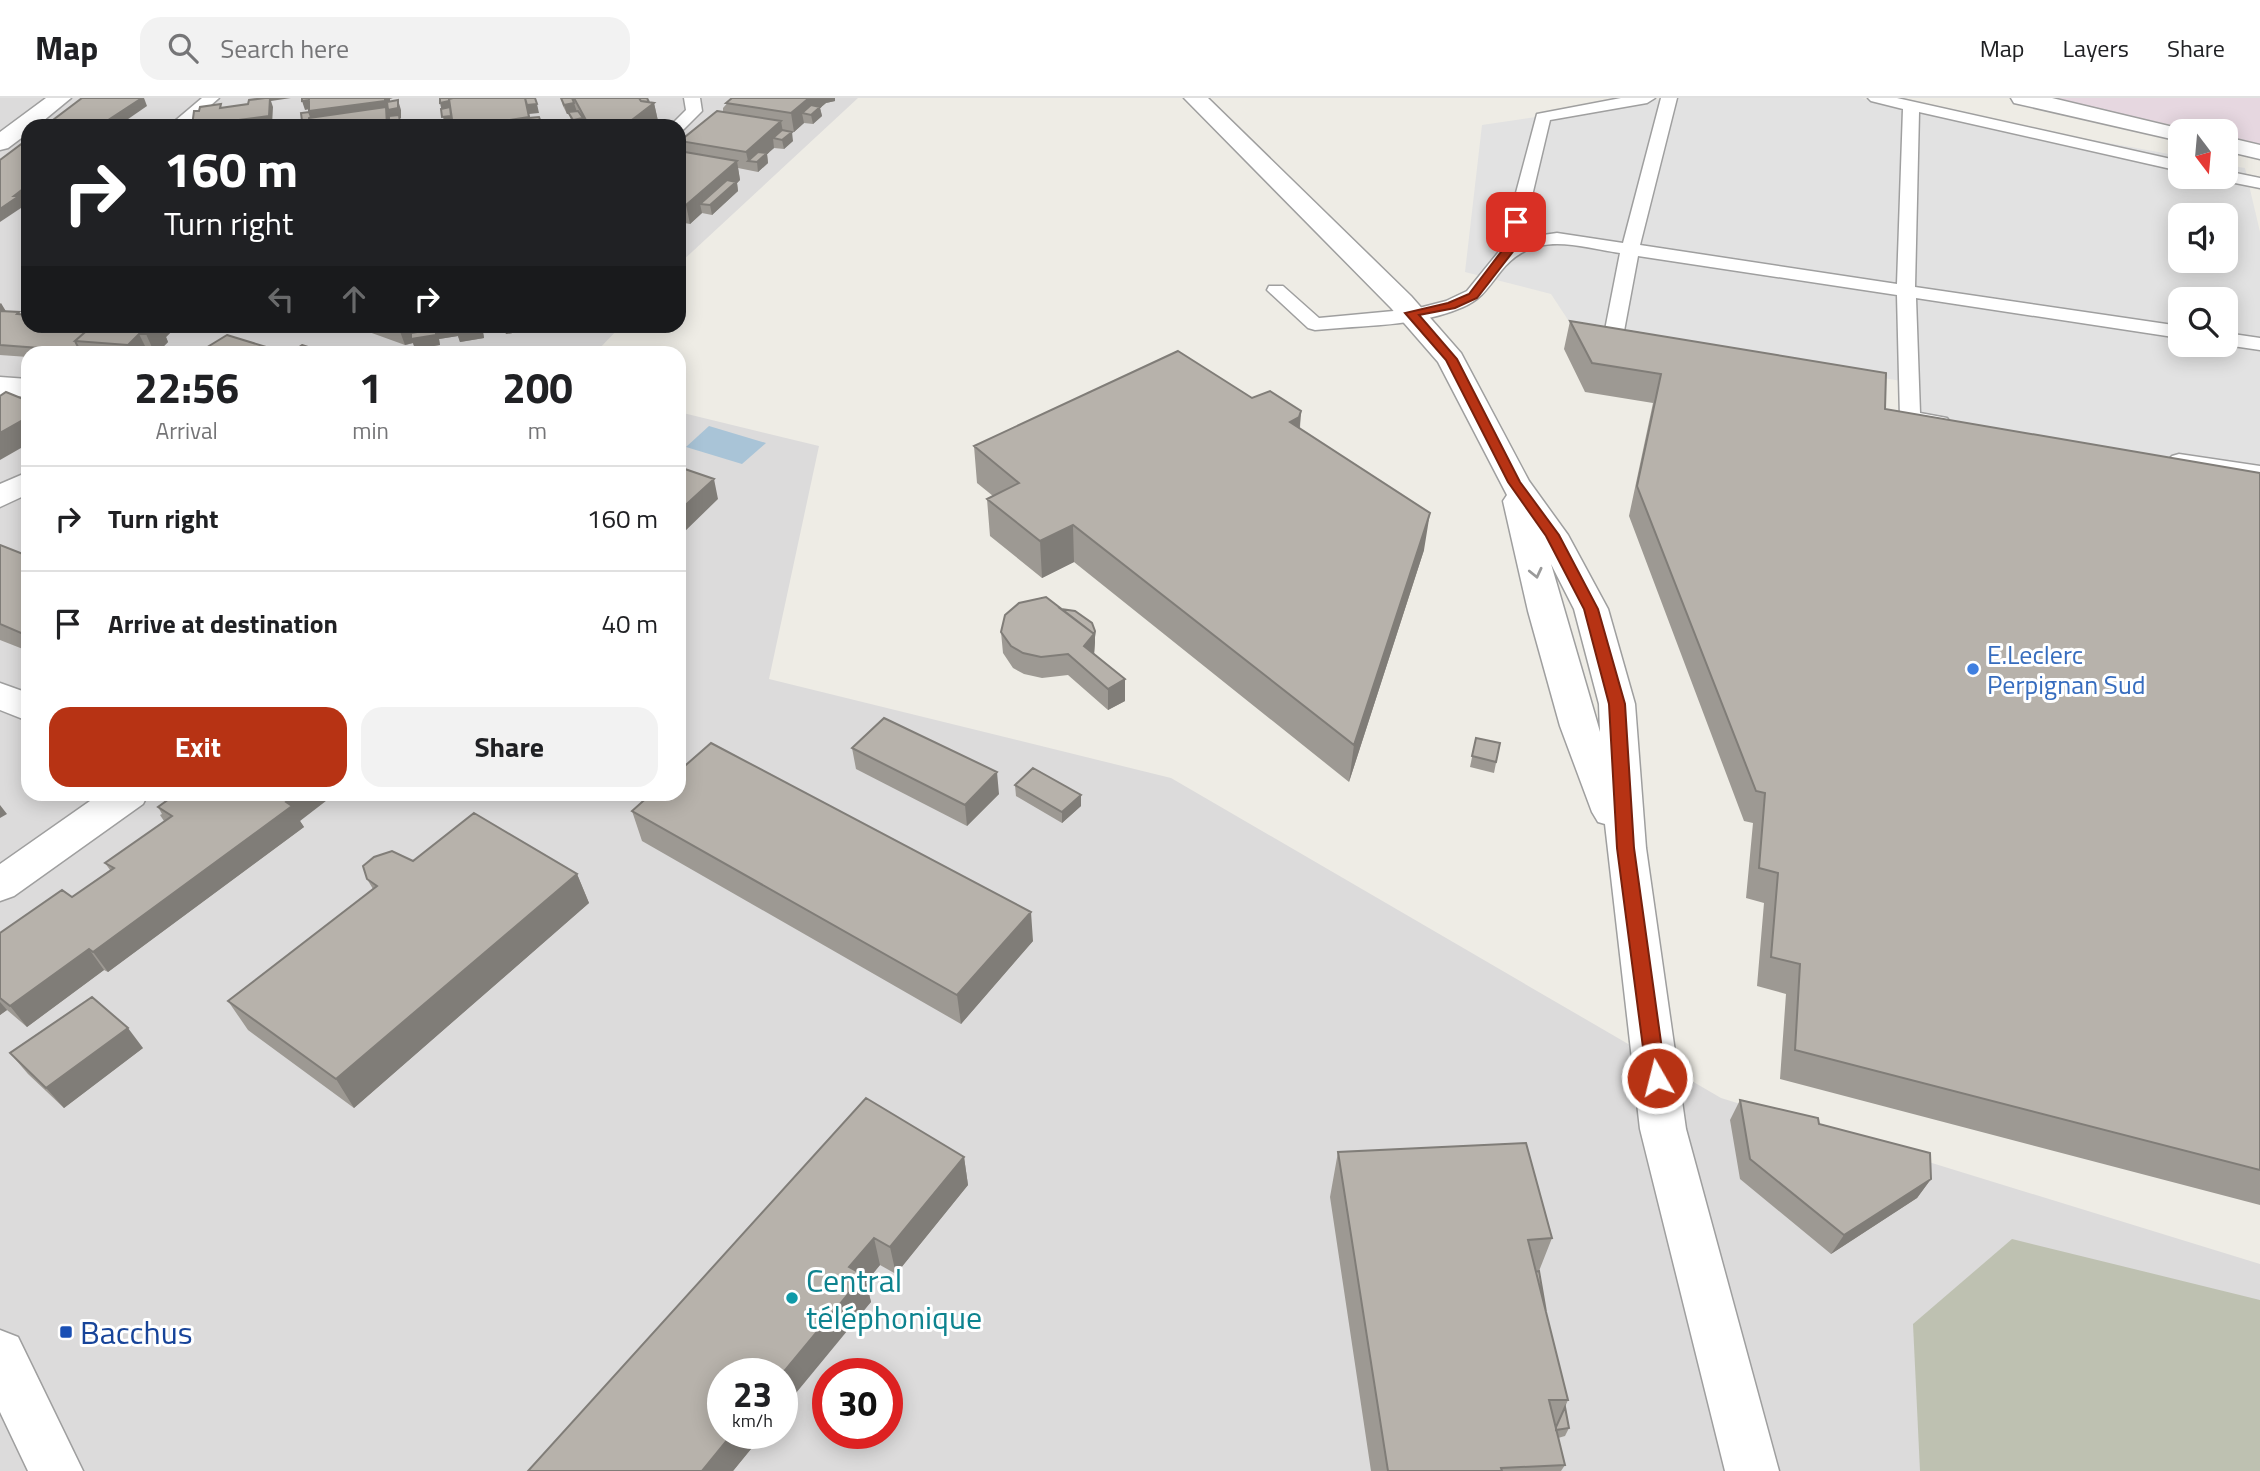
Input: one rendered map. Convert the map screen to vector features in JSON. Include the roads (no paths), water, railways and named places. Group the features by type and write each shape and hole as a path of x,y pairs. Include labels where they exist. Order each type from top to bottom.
{"street":[{"path":"32,119 60,98"},
{"path":"1195,98 1411,313 1451,359 1514,482 1545,611 1579,726 1626,848 1664,1129 1752,1471"},
{"path":"2022,98 2168,131"},
{"path":"0,143 21,127"},
{"path":"2238,147 2260,152"},
{"path":"0,386 21,388"},
{"path":"0,497 21,485"},
{"path":"0,695 21,705"},
{"path":"0,885 119,801"},
{"path":"0,1355 56,1471"}],"lane":[{"path":"186,119 211,98"},
{"path":"685,119 694,111 692,98"},
{"path":"1276,290 1315,324 1451,306 1473,296 1510,249 1543,117 1647,98"},
{"path":"1653,341 1614,335 1630,248 1669,98"},
{"path":"1876,98 2168,163"},
{"path":"1911,106 1902,381 1910,418 1965,426"},
{"path":"2238,178 2260,183"},
{"path":"1510,249 1524,242 1549,238 2168,330"},
{"path":"2238,341 2260,344"},
{"path":"2160,457 2260,472"}],"water":[{"path":"709,426 766,443 742,464 686,447"}],"place":[{"name":"E.Leclerc Perpignan Sud","path":"1973,669"},
{"name":"Central téléphonique","path":"792,1298"},
{"name":"Bacchus","path":"66,1332"}]}
